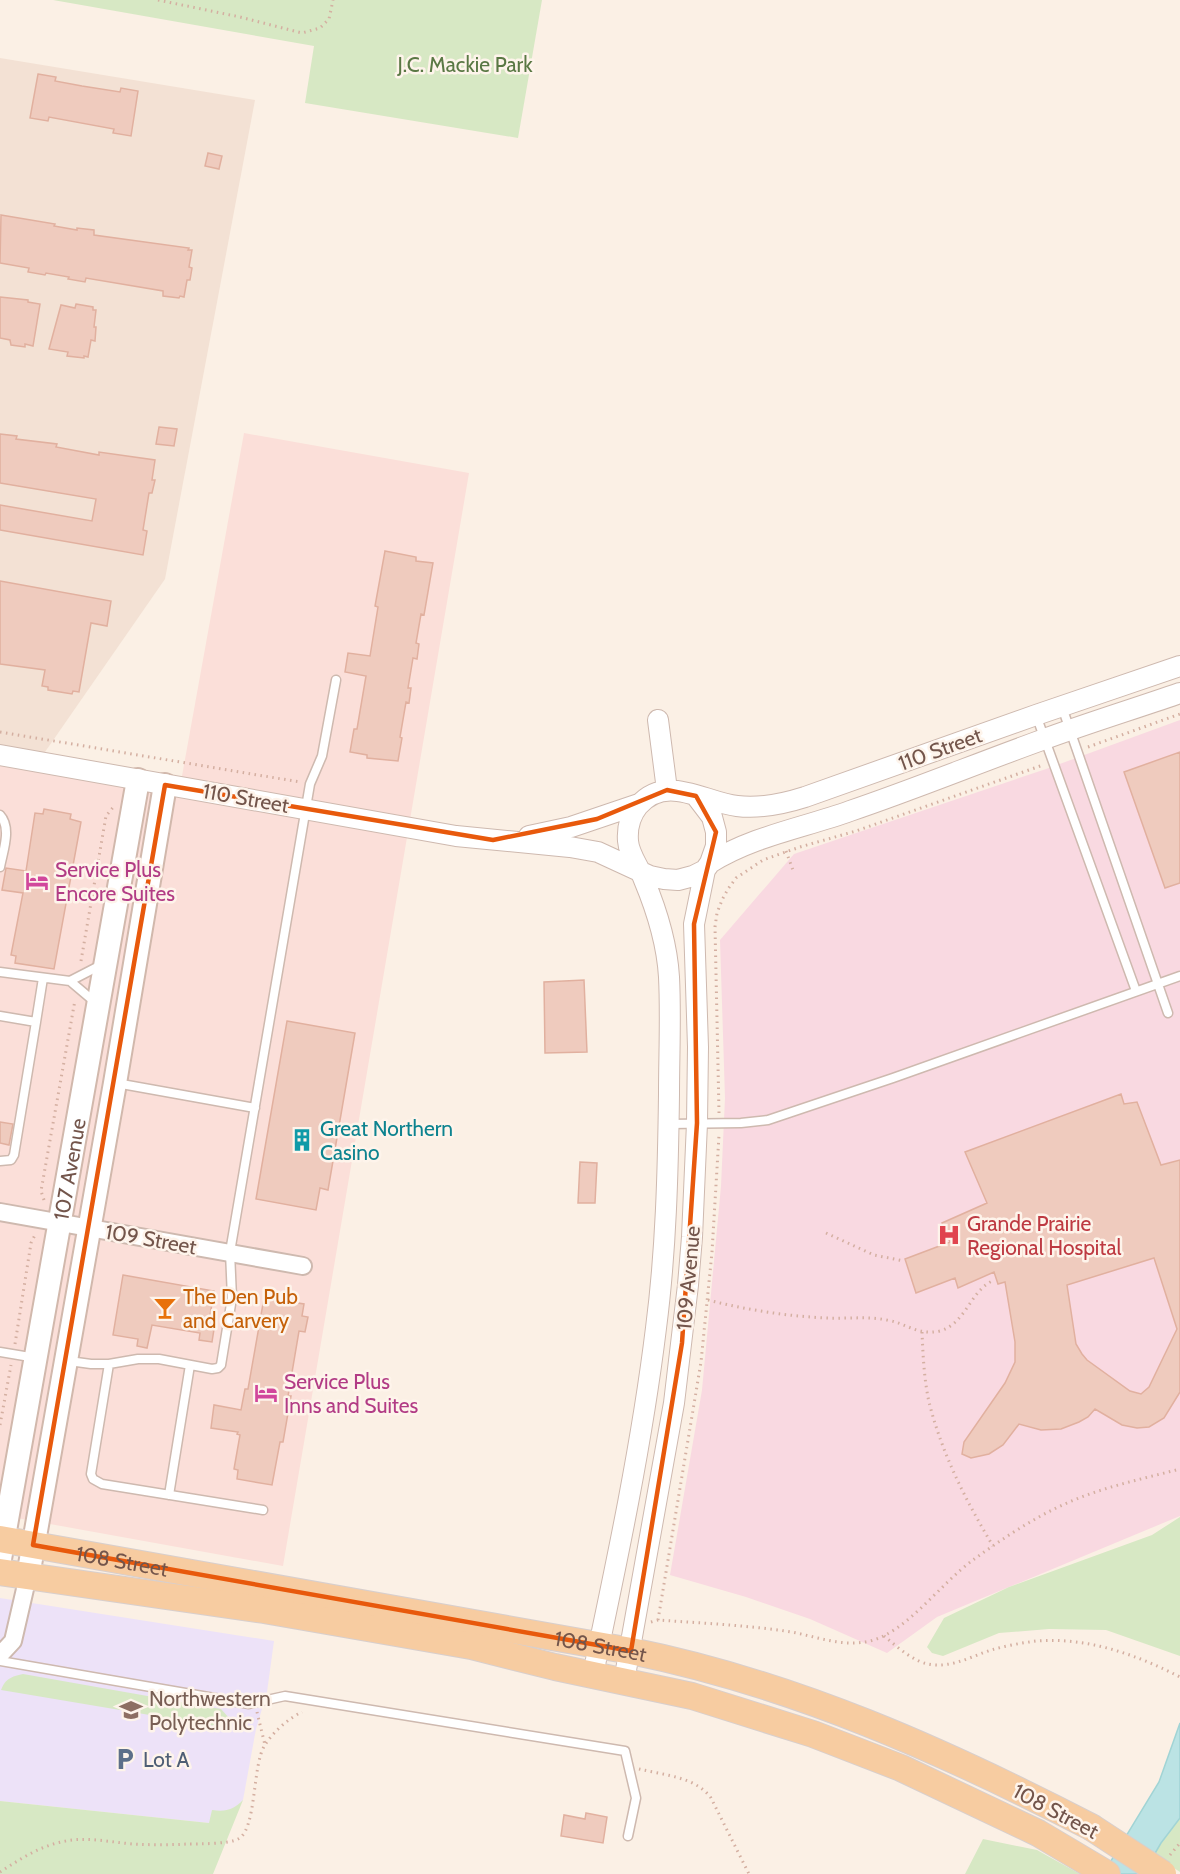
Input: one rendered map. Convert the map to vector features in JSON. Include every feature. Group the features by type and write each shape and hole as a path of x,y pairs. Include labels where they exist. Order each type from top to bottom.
{"main road":[{"name":"107 Avenue","path":"1,1546 138,780"},
{"path":"124,1027 123,983 148,818 148,807 138,780"},
{"name":"107 Avenue","path":"28,1576 165,784"},
{"name":"108 Street","path":"1,1546 33,1545 599,1645 673,1660 738,1677 834,1709 1024,1792 1091,1827 1163,1874"},
{"name":"108 Street","path":"0,1572 287,1614 471,1646 555,1667 692,1696 730,1707 902,1768 1038,1833 1107,1874"}],"street":[{"name":"110 Street","path":"696,796 738,806 782,804 1180,666"},
{"name":"110 Street","path":"707,867 725,854 756,841 849,812 1045,739 1180,693"},
{"path":"658,720 667,790"},
{"name":"110 Street","path":"0,755 456,836 549,844 598,852 641,872"},
{"path":"667,790 679,790 696,796 712,817 716,832 716,846 707,867 693,876 678,880 664,879 641,872 634,861 628,839 628,826 639,804 667,790"},
{"name":"110 Street","path":"493,840 543,834 639,804"},
{"name":"109 Avenue","path":"624,1681 674,1403 682,1343 692,1237 697,1123 698,1047 694,940 696,914 707,867"},
{"name":"109 Avenue","path":"593,1674 646,1400 656,1327 664,1235 669,1124 669,977 658,916 641,872"},
{"name":"109 Street","path":"0,1212 303,1266"},
{"path":"0,1655 13,1641 28,1576"}],"lane":[{"path":"65,1360 109,1364 138,1359 159,1359 212,1369 220,1365 232,1298 230,1252 310,784 322,756 336,680"},
{"path":"1062,706 1168,1013"},
{"path":"1036,715 1136,992"},
{"path":"0,814 6,821 7,830 0,867"},
{"path":"0,972 70,981 106,963"},
{"path":"669,1124 768,1120 1180,976"},
{"path":"0,1161 11,1160 14,1155 43,978"},
{"path":"70,981 99,1005"},
{"path":"0,1016 36,1022"},
{"path":"115,1083 255,1108"},
{"path":"0,1352 36,1358"},
{"path":"109,1364 91,1474 93,1479 102,1484 264,1510"},
{"path":"169,1495 190,1365"},
{"path":"0,1661 249,1704 285,1696 625,1751 636,1798 628,1836"}],"path":[{"path":"158,0 302,33 320,28 329,19 333,0"},
{"path":"1077,751 1180,714"},
{"path":"0,732 310,784"},
{"path":"658,1620 697,1390 708,1300 719,1123 714,940 717,914 722,900 736,878 763,860 856,831 1052,761"},
{"path":"786,852 794,873"},
{"path":"826,1233 874,1255 904,1261"},
{"path":"708,1300 735,1307 798,1316 887,1320 922,1332 941,1330 952,1325 960,1318 982,1288 992,1281"},
{"path":"922,1332 929,1401 937,1429 957,1481 993,1546"},
{"path":"652,1622 658,1620 761,1628 850,1644 874,1640 896,1629 958,1571 1020,1528 1068,1503 1180,1469"},
{"path":"884,1636 909,1656 939,1666 1016,1644 1060,1640 1080,1641 1106,1647 1147,1661 1180,1677"},
{"path":"0,1872 37,1850 60,1842 79,1839 162,1845 205,1844 237,1839 246,1832 265,1745 255,1703"},
{"path":"265,1745 290,1719 301,1712 310,1712"},
{"path":"628,1766 681,1779 705,1789 749,1874"}],"highlighted area":[{"path":"165,785 493,840 597,819 667,790 696,796 716,832 694,924 697,1123 682,1343 631,1651 33,1545"}],"shaded area":[{"path":"0,58 255,100 165,579 38,762 0,755"},
{"path":"244,433 469,473 283,1566 0,1515 0,755 180,787"},
{"name":"Grande Prairie Regional Hospital","path":"1180,720 1180,1516 937,1617 887,1653 810,1619 670,1575 702,1390 721,1186 725,1098 720,940 794,854 1046,769"},
{"name":"Northwestern Polytechnic","path":"0,1598 274,1641 267,1692 256,1729 243,1800 235,1808 224,1812 209,1823 0,1801"}],"green space":[{"name":"J.C. Mackie Park","path":"53,0 542,0 518,138 305,103 314,46"},
{"path":"1180,1517 1180,1656 1106,1630 1049,1629 999,1633 943,1656 932,1653 927,1647 944,1618 1009,1587 1152,1535"},
{"path":"23,1674 221,1709 230,1719 232,1726 227,1728 1,1690 9,1679"},
{"path":"1180,1749 1180,1872 1139,1845"},
{"path":"243,1800 213,1874 0,1874 0,1801 209,1823 212,1810 229,1810"},
{"path":"983,1839 1037,1850 1080,1874 965,1874"}],"water":[{"path":"1180,1723 1180,1818 1161,1843 1143,1874 1103,1874 1159,1782"}],"building":[{"path":"38,74 56,77 55,81 82,86 120,92 121,88 138,91 131,136 113,133 114,129 49,117 48,121 30,118"},
{"path":"208,153 222,156 219,169 205,166"},
{"path":"1,215 77,230 77,228 94,230 94,235 189,248 188,250 192,250 189,267 192,268 184,297 163,296 163,291 86,278 85,282 68,279 69,277 28,272 29,268 0,263"},
{"path":"0,297 28,300 28,302 40,304 33,346 11,345 10,340 0,338"},
{"path":"76,304 93,307 93,310 96,310 95,341 91,340 88,357 84,356 84,358 67,356 68,352 49,349 61,305 75,308"},
{"path":"159,427 177,429 174,446 156,444"},
{"path":"0,434 17,436 16,439 57,444 56,447 99,455 99,452 155,460 152,480 155,480 152,493 149,493 143,530 147,531 143,555 0,530 0,505 92,521 96,499 0,483"},
{"path":"385,551 416,557 416,561 433,563 424,615 421,614 416,643 419,644 417,659 413,658 408,688 411,688 409,703 406,702 398,761 367,758 367,755 350,752 354,729 357,729 366,676 345,672 348,653 370,656 378,607 375,606"},
{"path":"0,581 111,601 107,626 91,623 79,692 73,691 72,694 48,690 48,687 42,686 45,670 0,664"},
{"path":"1180,752 1180,883 1165,888 1124,772"},
{"name":"Service Plus Encore Suites","path":"44,809 71,814 70,819 81,822 54,969 15,963 16,956 11,955 23,893 2,890 6,868 26,871 35,813 43,814"},
{"path":"584,980 587,1052 545,1053 544,982"},
{"name":"Great Northern Casino","path":"287,1021 355,1033 328,1190 320,1188 316,1210 256,1199"},
{"path":"1121,1094 1124,1104 1137,1102 1161,1165 1180,1160 1180,1392 1164,1418 1149,1427 1137,1428 1122,1425 1095,1409 1088,1417 1061,1429 1041,1430 1019,1424 1003,1445 989,1454 971,1458 962,1454 964,1442 1005,1383 1015,1362 1015,1342 1005,1282 998,1284 994,1272 958,1288 955,1278 916,1293 905,1259 950,1242 942,1223 987,1203 965,1152","holes":["1154,1258 1177,1329 1149,1387 1141,1394 1130,1391 1087,1360 1076,1344 1067,1285"]},
{"path":"0,1122 13,1124 9,1145 0,1143"},
{"path":"580,1162 597,1163 595,1203 578,1203"},
{"name":"The Den Pub and Carvery","path":"123,1275 214,1291 208,1328 214,1329 212,1342 199,1340 200,1333 152,1325 147,1348 137,1346 138,1339 113,1335"},
{"name":"Service Plus Inns and Suites","path":"264,1298 304,1304 302,1316 308,1317 305,1332 299,1331 283,1442 280,1442 272,1485 237,1479 238,1470 234,1469 240,1435 237,1434 238,1432 211,1428 214,1405 241,1410 245,1389 248,1389"},
{"path":"586,1813 607,1817 603,1843 561,1836 564,1815 585,1819"}],"place":[{"name":"Service Plus Encore Suites","path":"37,881"},
{"name":"Great Northern Casino","path":"302,1140"},
{"name":"Grande Prairie Regional Hospital","path":"949,1235"},
{"name":"The Den Pub and Carvery","path":"165,1308"},
{"name":"Service Plus Inns and Suites","path":"266,1393"},
{"name":"Northwestern Polytechnic","path":"131,1710"},
{"name":"Lot A","path":"125,1759"}]}
